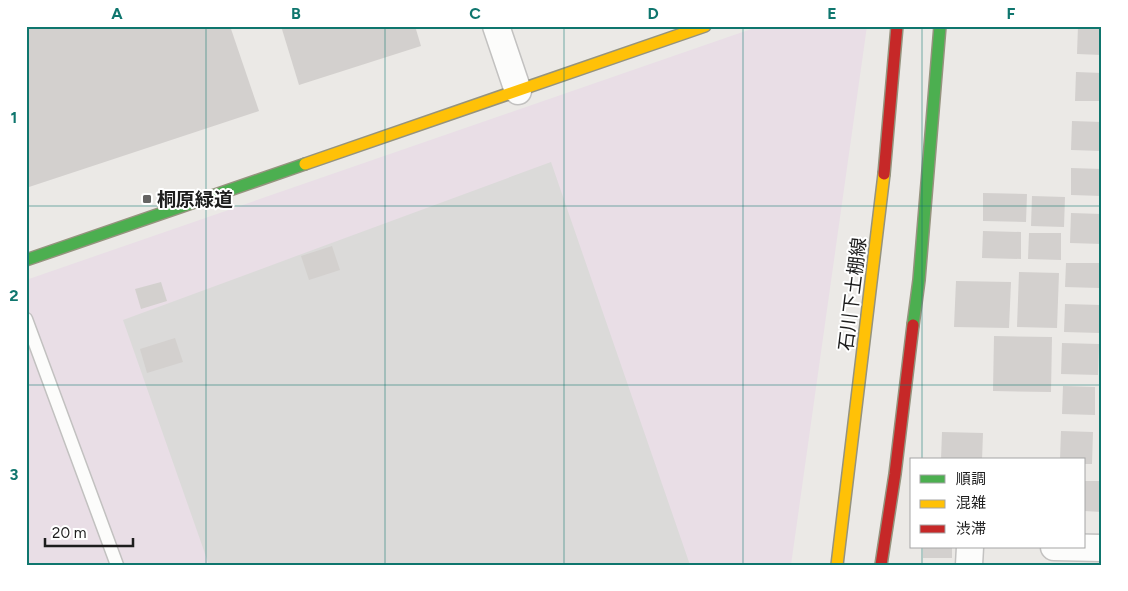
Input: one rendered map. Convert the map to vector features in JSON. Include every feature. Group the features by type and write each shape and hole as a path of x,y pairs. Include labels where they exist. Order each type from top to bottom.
{"street":[{"path":"496,26 518,91"},
{"path":"26,260 705,26"},
{"name":"石川下土棚線","path":"836,565 883,184 897,26"},
{"path":"881,565 895,474 920,280 940,26"},
{"path":"970,548 970,565"},
{"path":"1086,548 1102,548"}],"lane":[{"path":"26,319 117,565"}],"shaded area":[{"path":"760,26 867,26 791,565 26,565 26,280"},
{"path":"551,162 690,565 209,565 123,320"}],"building":[{"path":"26,26 230,26 259,111 26,188"},
{"path":"281,26 415,26 421,46 299,85"},
{"path":"1078,26 1102,26 1102,55 1077,54"},
{"path":"1076,72 1102,73 1102,101 1075,101"},
{"path":"1072,121 1102,122 1102,151 1071,150"},
{"path":"1071,168 1102,169 1102,196 1071,195"},
{"path":"983,193 1027,194 1026,222 983,221"},
{"path":"1032,196 1065,197 1064,227 1031,226"},
{"path":"1071,213 1102,214 1102,244 1070,243"},
{"path":"983,231 1021,232 1021,259 982,258"},
{"path":"1029,233 1061,233 1061,260 1028,259"},
{"path":"332,246 340,270 309,280 301,256"},
{"path":"1066,263 1100,263 1099,288 1065,287"},
{"path":"1019,272 1059,273 1057,328 1017,327"},
{"path":"956,281 1011,282 1009,328 954,327"},
{"path":"161,282 167,301 141,309 135,289"},
{"path":"1065,304 1101,305 1100,333 1064,332"},
{"path":"994,336 1052,337 1051,392 993,391"},
{"path":"175,338 183,362 147,373 140,349"},
{"path":"1062,343 1099,344 1098,375 1061,374"},
{"path":"1063,386 1095,387 1095,415 1062,414"},
{"path":"1061,431 1093,432 1092,464 1086,464 1086,458 1060,458"},
{"path":"942,432 983,433 982,458 941,458"},
{"path":"1086,481 1102,481 1102,512 1086,511"},
{"path":"923,548 952,548 952,558 923,558"}],"traffic: fast":[{"path":"913,325 919,280 940,26"},
{"path":"26,260 305,164"}],"traffic: slow":[{"path":"305,164 705,26"},
{"path":"837,565 884,174"}],"traffic: jam":[{"path":"884,174 897,26"},
{"path":"881,565 895,474 913,325"}],"place":[{"name":"桐原緑道","path":"147,199"}]}
